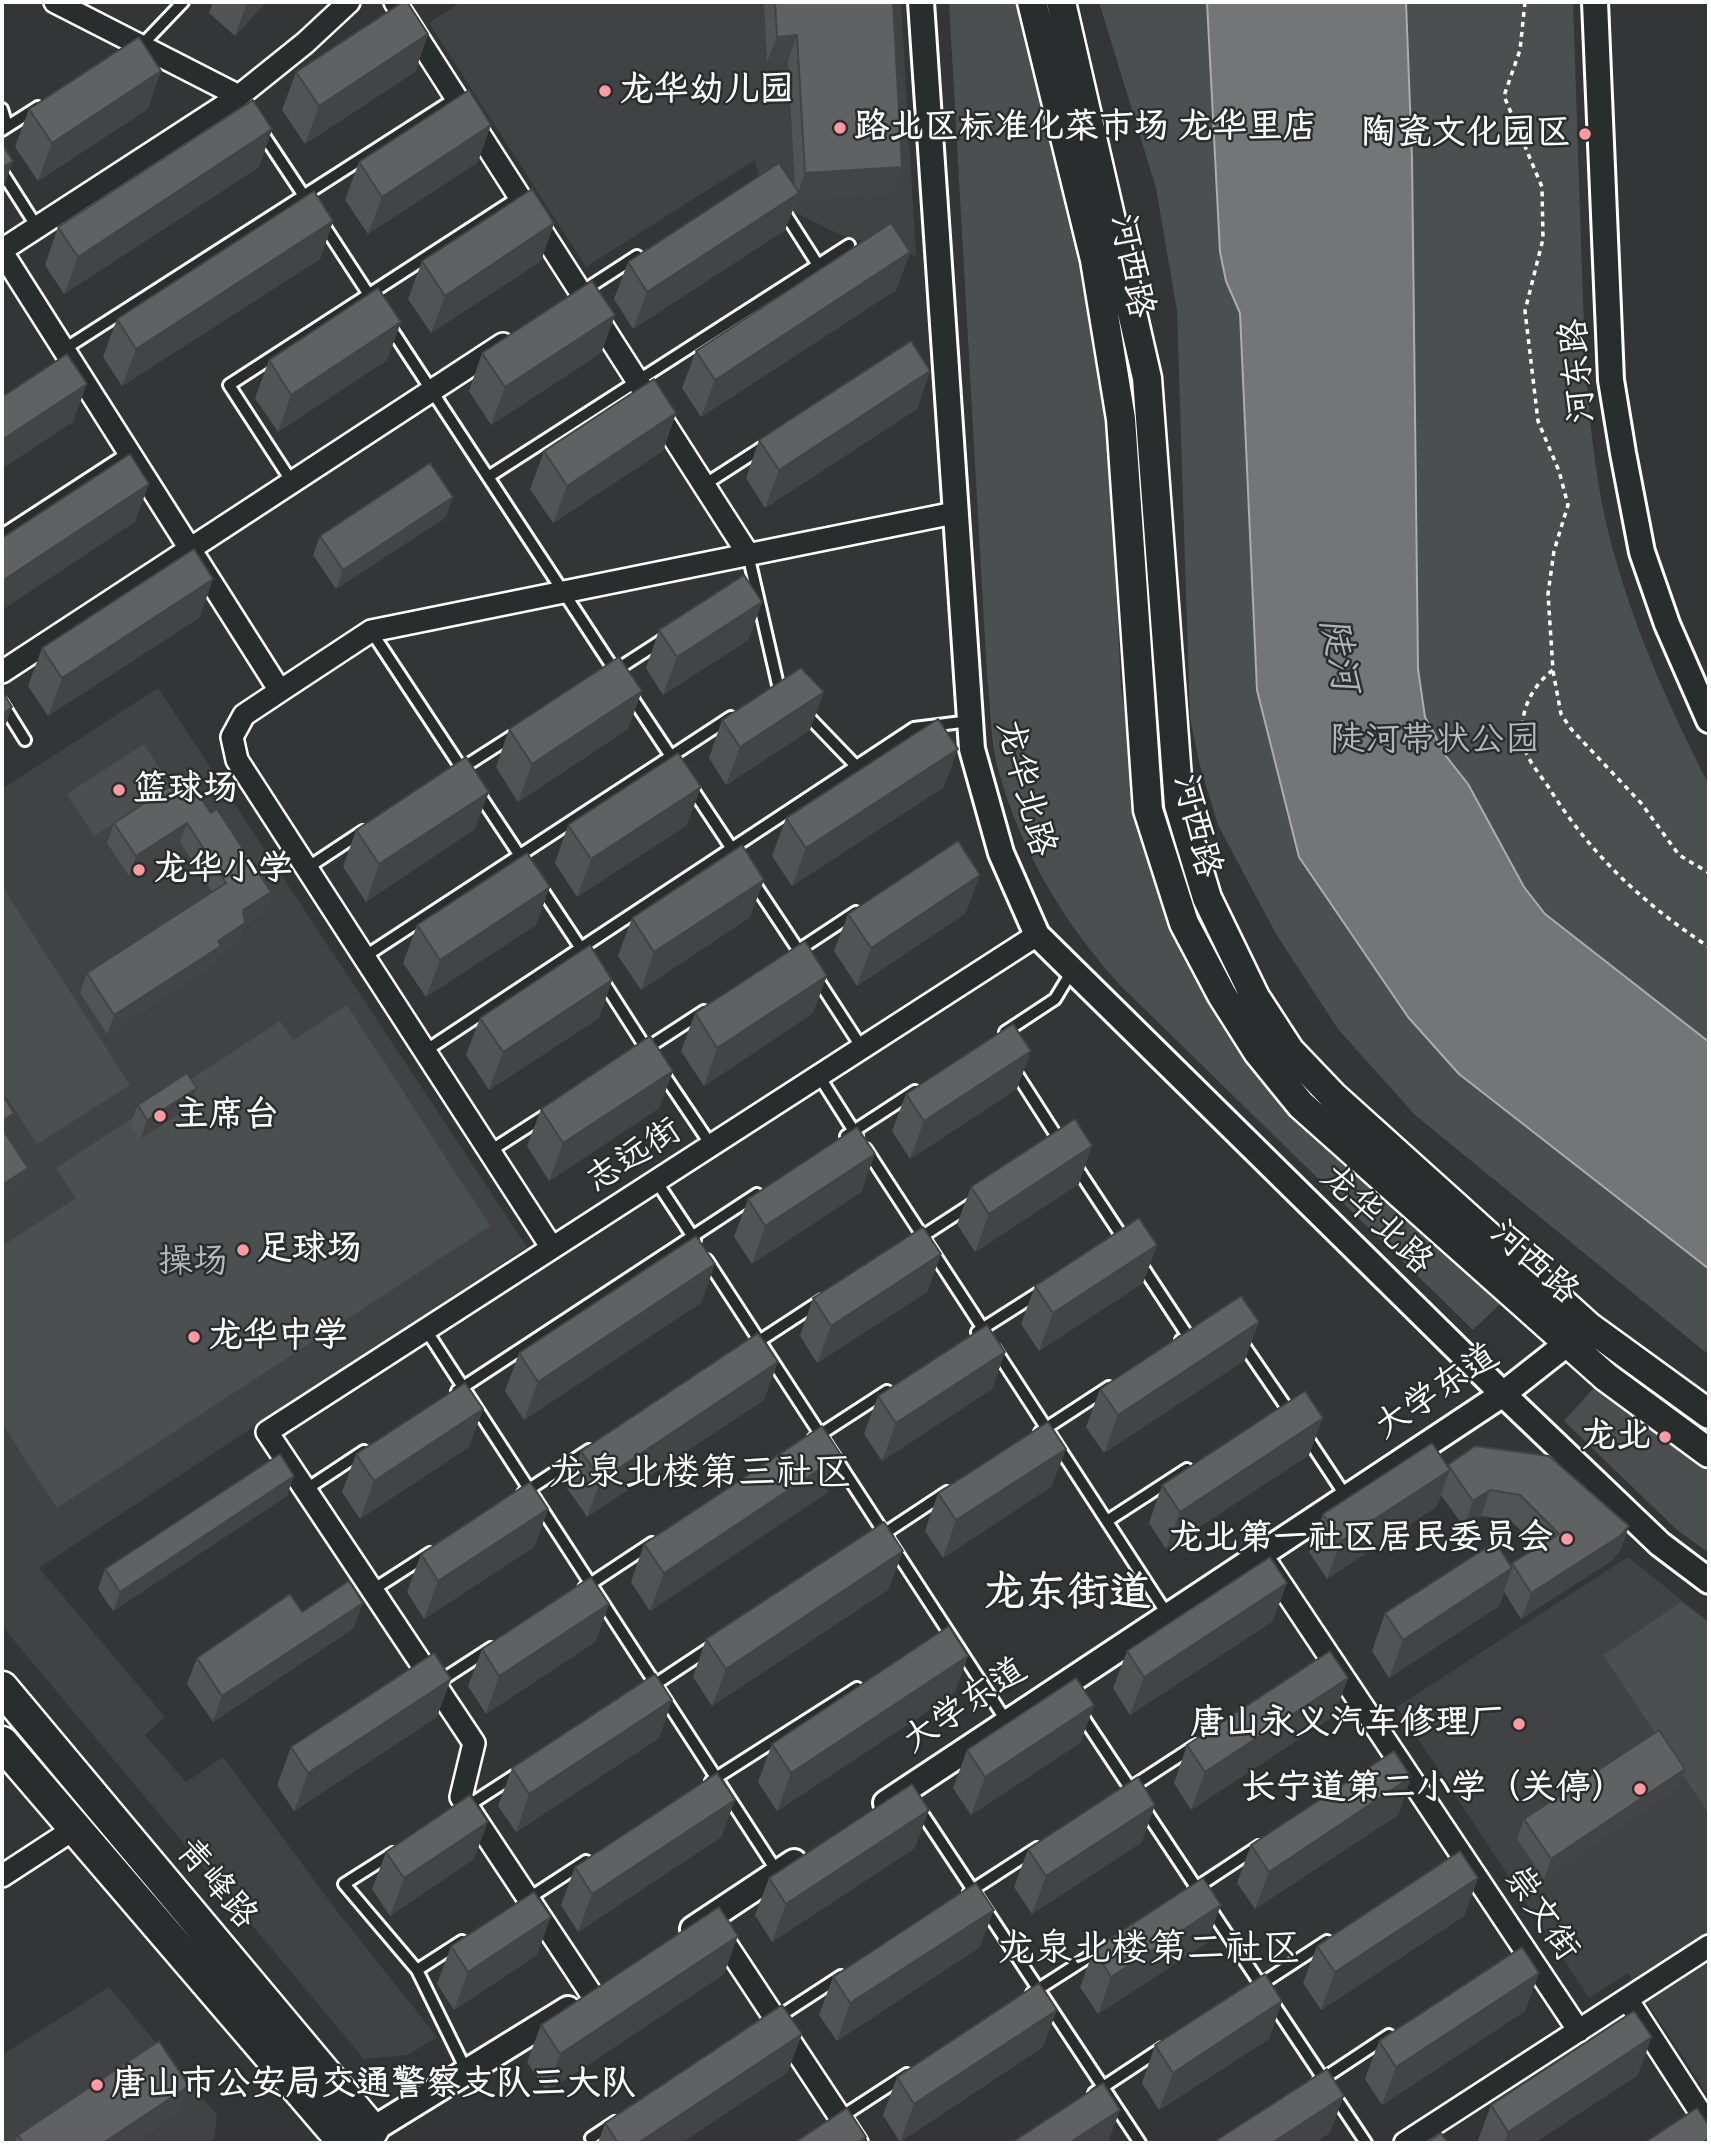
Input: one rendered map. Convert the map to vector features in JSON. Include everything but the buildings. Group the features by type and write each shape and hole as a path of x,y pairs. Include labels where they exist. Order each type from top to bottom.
{"main road":[{"name":"河西路","path":"1032,2 1095,260 1121,419 1148,810 1184,923 1236,1018 1258,1052 1301,1105 1579,1335 1709,1414"},
{"name":"河西路","path":"1061,2 1147,378 1179,805 1207,898 1255,997 1290,1051 1579,1335 1606,1377 1709,1453"},
{"name":"青峰路","path":"2,1688 352,2140"},
{"name":"青峰路","path":"2,1743 74,1829 352,2140"}],"street":[{"path":"55,2 142,46 242,102"},
{"path":"280,691 128,453 65,362 2,251 242,102 349,2"},
{"path":"395,2 748,554"},
{"name":"龙华北路","path":"921,2 972,749 1001,853 1037,935 1503,1394 1660,1544 1709,1581"},
{"name":"河东路","path":"1595,2 1611,380 1643,552 1667,624 1709,720"},
{"path":"558,308 581,293"},
{"path":"2,672 524,331"},
{"path":"552,1248 237,760 232,737 244,715 371,631 954,513"},
{"name":"志远街","path":"305,1490 267,1432 1037,935"},
{"name":"大学东道","path":"871,1812 1503,1394 1579,1335"},
{"path":"305,1490 474,1744 461,1797 462,1810 523,1902 593,1995"},
{"name":"崇文街","path":"1262,1555 1324,1661 1517,1950 1579,2031"},
{"path":"2,1876 74,1829"},
{"path":"674,1941 813,1850"},
{"path":"709,1919 770,2023 835,2121 857,2143"},
{"path":"1405,2143 1431,2132 1709,1946"},
{"path":"352,2140 616,1979"},
{"path":"1627,1999 1704,2119 1679,2124"}],"lane":[{"path":"122,55 142,46 183,2"},
{"path":"2,109 4,128 54,96"},
{"path":"65,362 304,196 456,98"},
{"path":"253,118 862,1048"},
{"path":"2,172 37,227"},
{"path":"292,482 229,385 519,197"},
{"path":"775,198 818,265"},
{"path":"488,477 849,245"},
{"path":"581,293 649,249"},
{"path":"704,485 774,440"},
{"path":"2,535 128,453"},
{"path":"748,554 752,595 778,685 856,766"},
{"path":"603,678 679,629"},
{"path":"371,631 588,959"},
{"path":"768,692 778,685"},
{"path":"2,703 25,740"},
{"path":"364,957 746,707"},
{"path":"425,1051 915,728 970,721"},
{"path":"451,775 533,723"},
{"path":"307,867 373,825"},
{"path":"786,957 866,905"},
{"path":"595,970 711,1145"},
{"path":"994,1039 1055,999 1072,971"},
{"path":"636,1056 716,1003"},
{"path":"1007,1060 1188,1336 1167,1350"},
{"path":"819,1076 1169,1617"},
{"path":"830,1146 924,1085"},
{"path":"490,1151 557,1107"},
{"path":"1051,1153 1063,1145"},
{"path":"656,1181 1007,1723"},
{"path":"445,1398 772,1184"},
{"path":"899,1251 981,1198"},
{"path":"1111,1245 1123,1238"},
{"path":"971,1336 1053,1283"},
{"path":"737,1355 829,1296"},
{"path":"1232,1327 1347,1498"},
{"path":"426,1330 778,1873"},
{"path":"1035,1435 1123,1378"},
{"path":"797,1449 901,1381"},
{"path":"1274,1412 1285,1405"},
{"path":"305,1490 375,1444"},
{"path":"518,1496 598,1445"},
{"path":"1107,1521 1196,1463"},
{"path":"873,1541 954,1488"},
{"path":"568,1598 659,1539"},
{"path":"371,1591 439,1547"},
{"path":"936,1637 947,1630"},
{"path":"632,1699 724,1639"},
{"path":"435,1685 501,1641"},
{"path":"704,1786 866,1682"},
{"path":"1062,1685 1366,2143"},
{"path":"1119,1795 1208,1737"},
{"path":"462,1810 526,1768"},
{"path":"906,1790 1140,2143"},
{"path":"1185,1894 1274,1836"},
{"path":"961,1897 1051,1839"},
{"path":"400,1849 344,1884 417,1970 467,2072"},
{"path":"523,1902 599,1853"},
{"path":"1250,1992 1339,1933"},
{"path":"417,1970 473,1934"},
{"path":"1027,1997 1117,1938"},
{"path":"770,2023 857,1966"},
{"path":"1312,2086 1401,2027"},
{"path":"1081,2101 1171,2043"},
{"path":"835,2121 922,2065"},
{"path":"591,2138 625,2116"}],"path":[{"path":"1525,2 1520,50 1504,96 1542,187 1543,239 1525,311 1538,421 1559,471 1567,505 1554,551 1548,594 1553,670 1561,714 1571,729 1641,803 1679,855 1709,873"},
{"path":"1553,670 1541,679 1525,706 1522,726 1526,751 1572,824 1598,854 1635,892 1709,947"}],"shaded area":[{"path":"461,2 901,2 916,256 838,234 764,197 755,160 586,267 429,23"},
{"path":"158,688 527,1247 39,1568 165,1717 145,1735 186,1782 223,1757 337,1911 437,2037 408,2055 364,2059 2,1626 2,789"},
{"path":"1628,1557 1709,1622 1709,2097 1628,1973 1589,1998 1397,1707"},
{"name":"唐山市公安局交通警察支队三大队","path":"109,1987 217,2115 214,2139 208,2143 2,2143 2,2055"}],"green space":[{"path":"949,2 1022,2 1084,240 1106,387 1121,688 1131,754 1213,1000 1507,1297 1473,1330 1121,986 1064,913 1020,831 999,773 991,725"},
{"name":"陡河带状公园","path":"1099,2 1573,2 1586,371 1596,470 1609,535 1639,631 1665,694 1709,785 1709,1355 1415,1115 1338,1029 1276,934 1218,825 1200,766 1190,718 1177,311 1156,188"},
{"name":"篮球场","path":"144,744 171,786 94,836 67,794"},
{"path":"2,886 130,1085 37,1144 2,1090"},
{"name":"操场","path":"347,1005 490,1226 57,1508 2,1423 2,1246 76,1198 56,1168 280,1021 293,1040"},
{"path":"1599,1382 1709,1454 1709,1553 1677,1530 1564,1421"},
{"path":"1681,1602 1709,1622 1709,1814 1603,1655"}],"water":[{"name":"陡河","path":"1207,2 1406,2 1412,159 1418,669 1425,717 1446,756 1468,784 1524,887 1545,914 1709,1042 1709,1269 1459,1074 1408,1017 1299,857 1257,690 1240,313 1226,281 1220,252"}],"place":[{"name":"龙华幼儿园","path":"605,91"},
{"name":"路北区标准化菜市场 龙华里店","path":"840,128"},
{"name":"陶瓷文化园区","path":"1585,134"},
{"name":"篮球场","path":"119,790"},
{"name":"龙华小学","path":"139,870"},
{"name":"主席台","path":"160,1116"},
{"name":"足球场","path":"243,1250"},
{"name":"龙华中学","path":"194,1337"},
{"name":"龙北","path":"1665,1437"},
{"name":"龙北第一社区居民委员会","path":"1567,1539"},
{"name":"唐山永义汽车修理厂","path":"1519,1724"},
{"name":"长宁道第二小学（关停）","path":"1640,1789"},
{"name":"唐山市公安局交通警察支队三大队","path":"97,2085"}],"district":[{"name":"龙泉北楼第三社区","path":"700,1474"},
{"name":"龙东街道","path":"1067,1594"},
{"name":"龙泉北楼第二社区","path":"1149,1950"}]}
